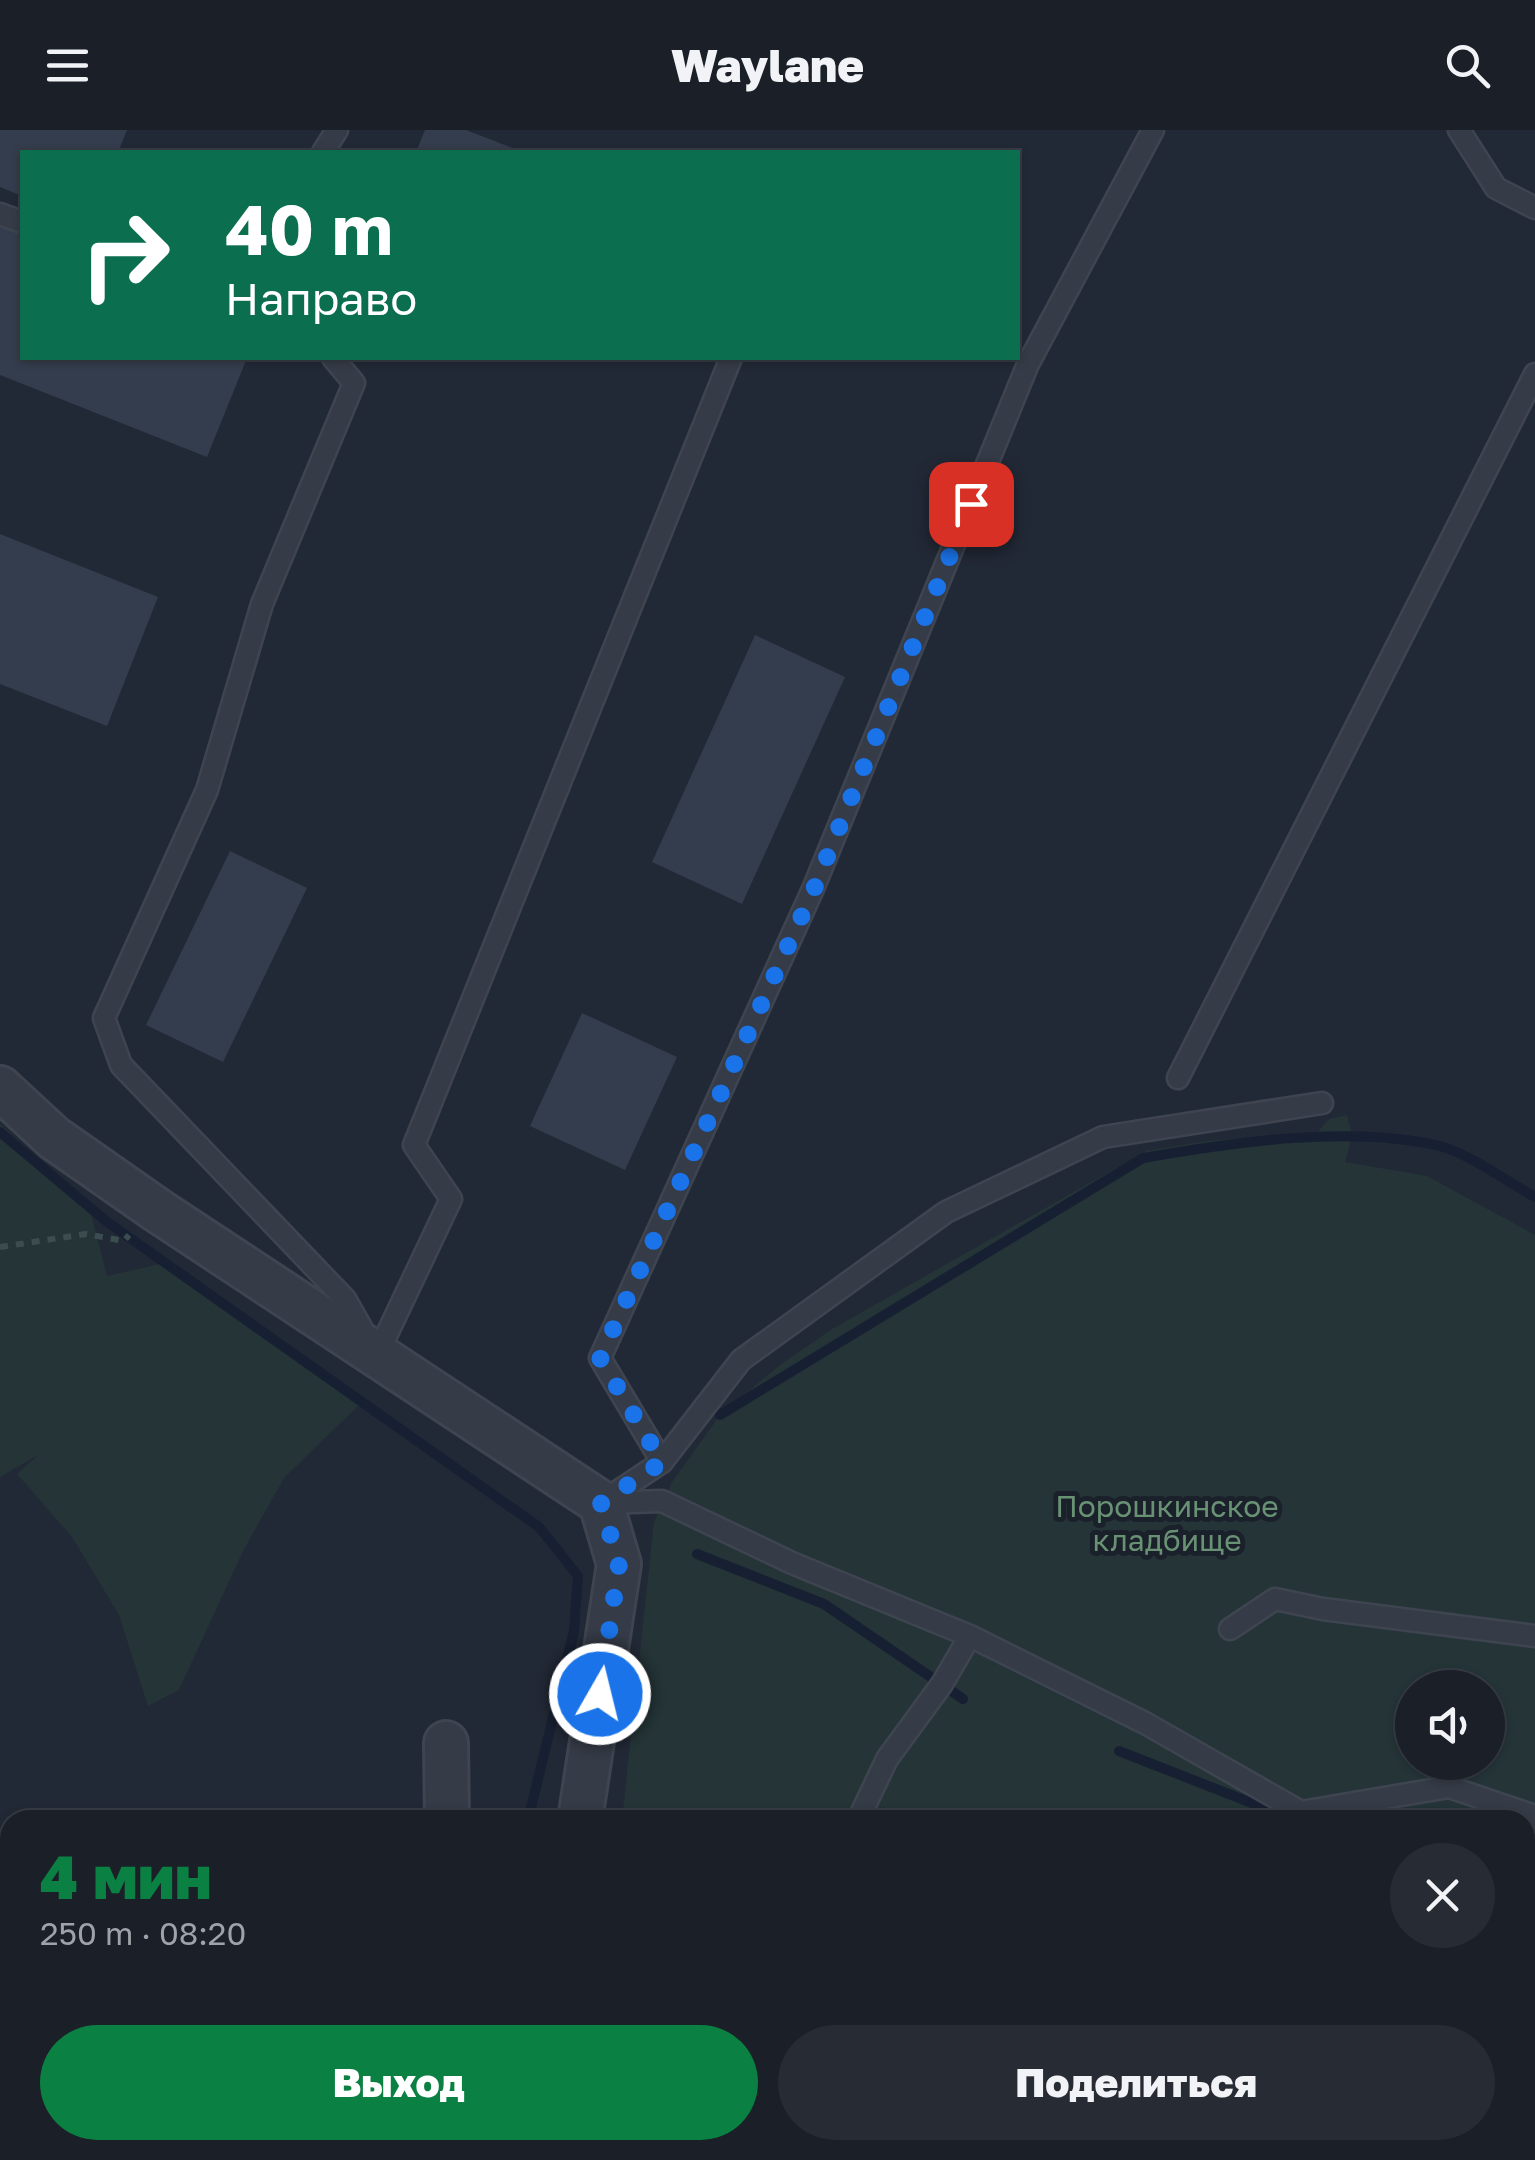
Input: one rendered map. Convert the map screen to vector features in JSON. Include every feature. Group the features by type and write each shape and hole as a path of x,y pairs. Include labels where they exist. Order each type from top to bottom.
{"street":[{"path":"0,1088 54,1138 157,1210 601,1503 619,1564 582,1810"},
{"path":"446,1743 448,1810"}],"lane":[{"path":"662,1462 600,1358 814,889 1028,364 1152,130"},
{"path":"1459,130 1496,188 1535,208"},
{"path":"335,360 354,383 262,604 208,790 104,1018 121,1064 345,1299 377,1354"},
{"path":"377,1354 451,1198 414,1145 730,360"},
{"path":"1178,1078 1535,374"},
{"path":"601,1503 662,1462 742,1360 946,1212 1102,1136 1322,1102"},
{"path":"601,1503 662,1501 792,1563 970,1636 1145,1723 1297,1810"},
{"path":"1230,1629 1276,1600 1535,1636"},
{"path":"863,1810 886,1759 942,1684 970,1636"},
{"path":"1313,1810 1450,1787 1517,1810"}],"path":[{"path":"0,1247 86,1234 124,1241 157,1210"}],"green space":[{"name":"Порошкинское кладбище","path":"1347,1115 1352,1136 1345,1162 1427,1176 1535,1235 1535,1810 623,1810 654,1522 672,1482 720,1415 780,1365 832,1329 1146,1151 1208,1141 1317,1133 1329,1119"},
{"path":"0,1124 88,1202 107,1276 160,1264 360,1404 284,1478 243,1551 179,1690 148,1706 119,1615 72,1537 17,1474 38,1455 0,1477"}],"building":[{"path":"0,130 127,130 119,150 20,150 20,195 0,187"},
{"path":"425,130 466,130 518,150 417,150"},
{"path":"0,225 20,233 20,360 246,360 207,457 0,375"},
{"path":"0,534 158,597 107,726 0,684"},
{"path":"755,635 845,677 742,904 652,862"},
{"path":"230,851 307,888 223,1062 146,1025"},
{"path":"582,1013 677,1057 625,1170 530,1126"}],"waterway":[{"path":"0,1132 106,1221 539,1527 578,1576 574,1631 530,1810"},
{"path":"720,1415 1143,1158 1292,1138 1405,1140 1450,1149 1535,1197"},
{"path":"697,1554 824,1604 963,1699"},
{"path":"1119,1751 1269,1810"}],"route":[{"path":"600,1694 619,1564 601,1503 662,1462 600,1358 814,889 971,504"}]}
